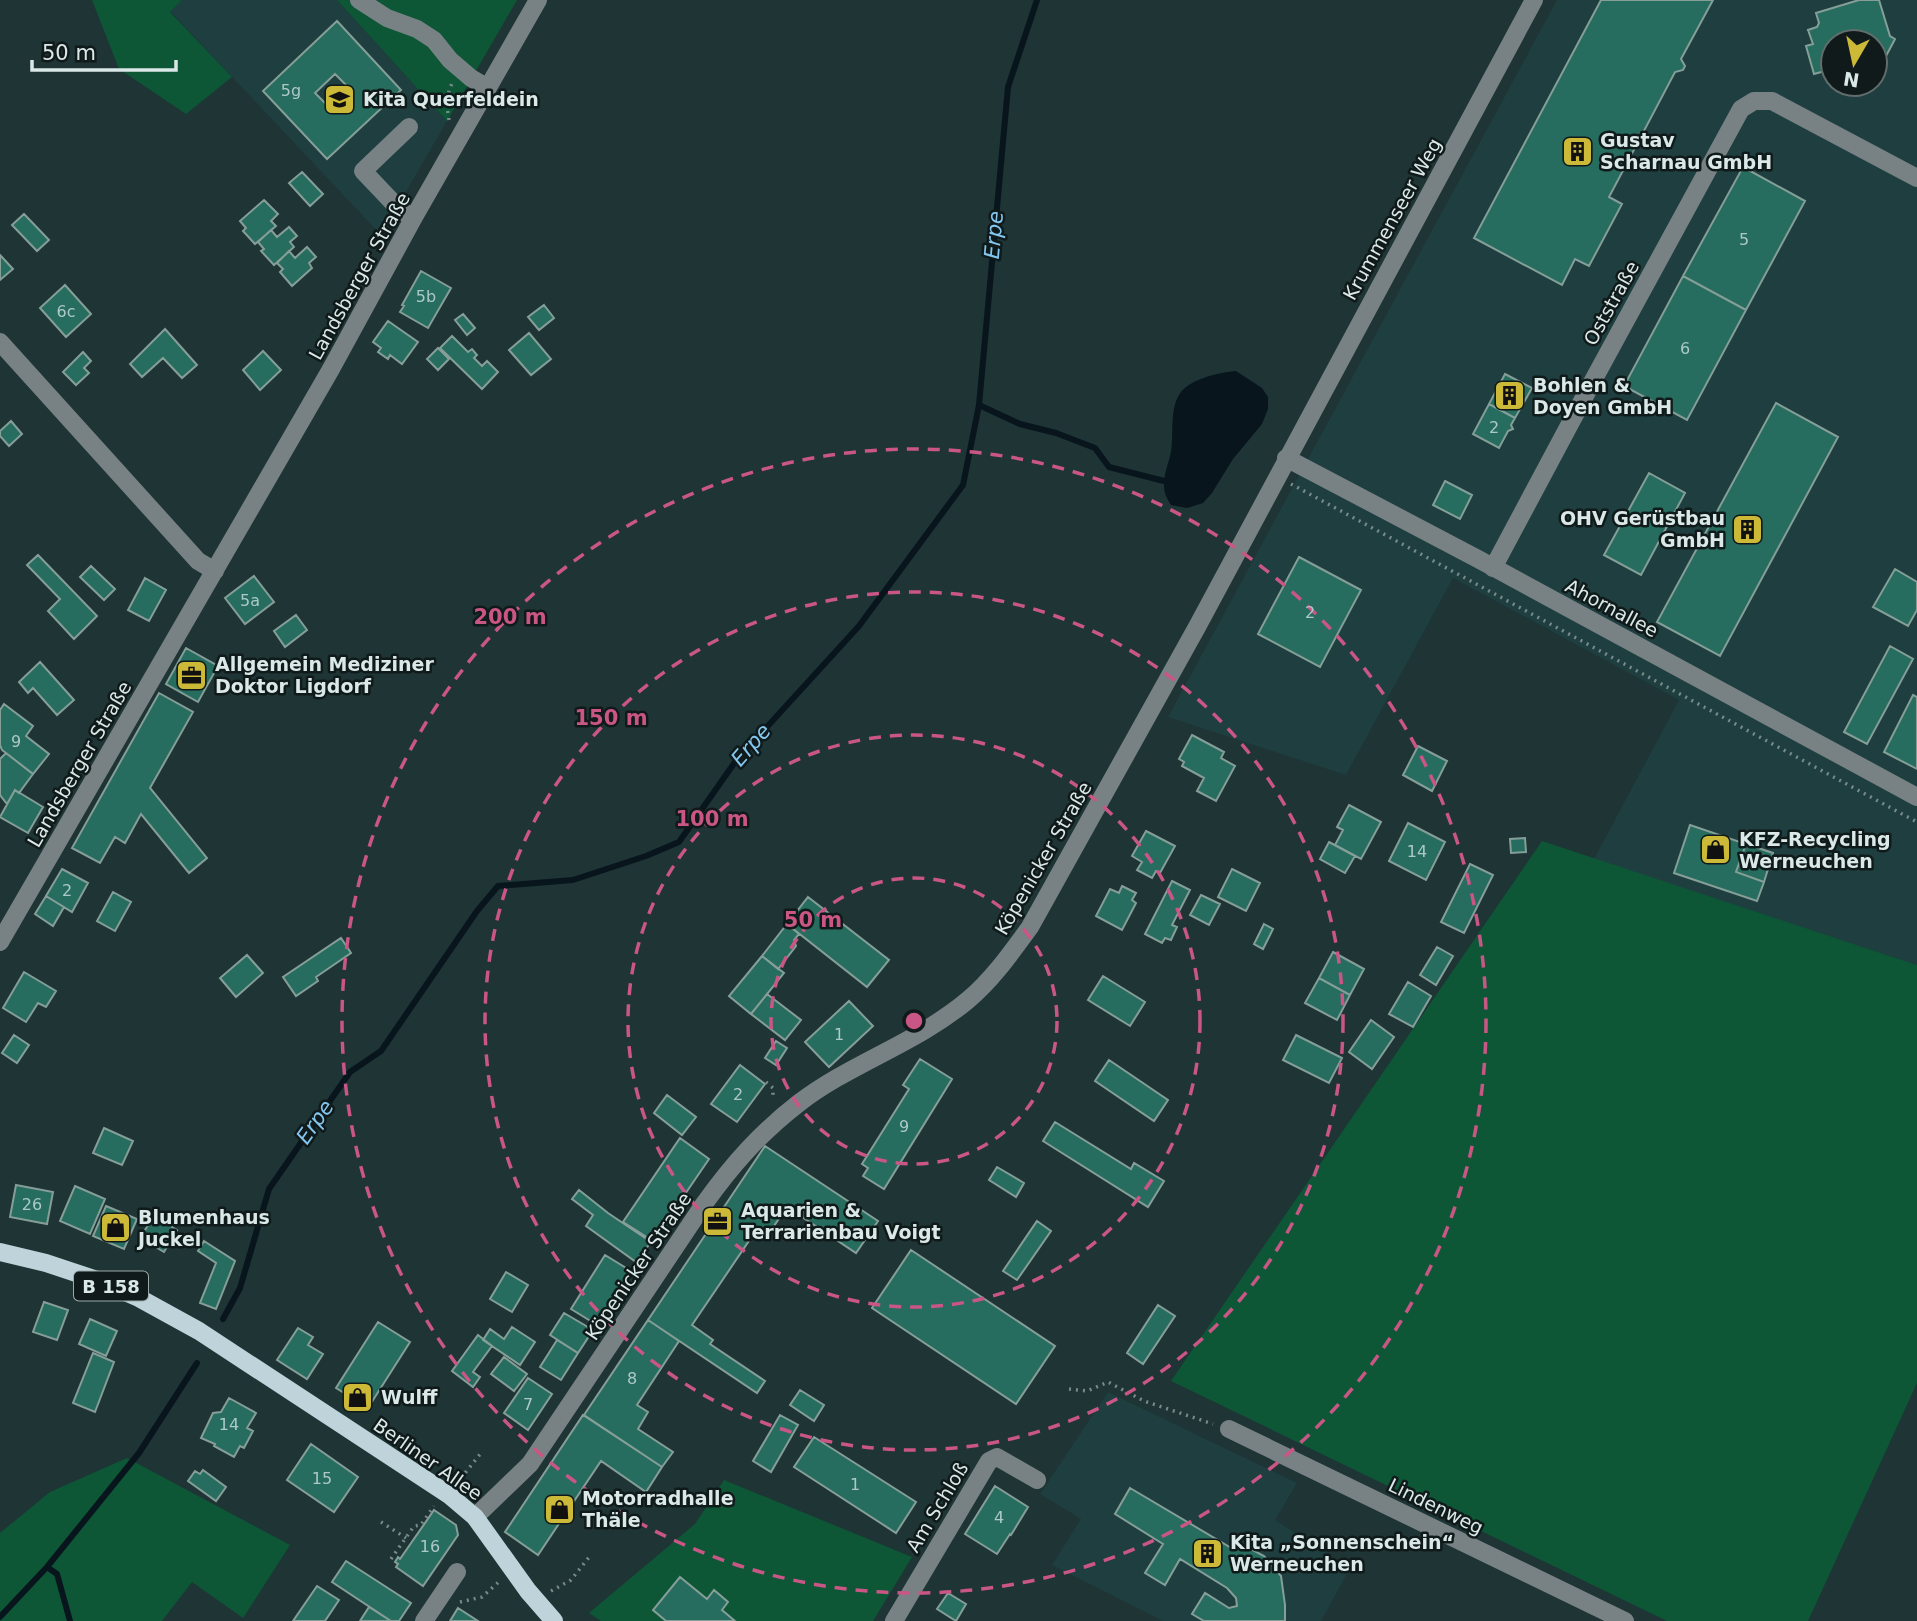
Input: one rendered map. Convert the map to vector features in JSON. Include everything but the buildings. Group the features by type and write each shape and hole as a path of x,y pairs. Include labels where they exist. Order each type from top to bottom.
{"main road":[{"name":"Berliner Allee","path":"0,1252 46,1263 100,1281 139,1298 199,1331 449,1495 475,1517 528,1591 554,1621"}],"street":[{"path":"359,0 387,18 417,29 434,40 460,69 488,88"},
{"name":"Landsberger Straße","path":"0,942 331,369 538,0"},
{"name":"Krummenseer Weg","path":"1286,458 1534,0"},
{"name":"Oststraße","path":"1493,568 1741,109 1754,101 1772,101 1917,178"},
{"path":"409,128 363,171 401,211 414,217"},
{"path":"0,342 195,558 215,571"},
{"name":"Köpenicker Straße","path":"475,1517 530,1464 704,1204 757,1139 822,1087 954,1010 988,981 1013,951 1041,909 1286,458"},
{"name":"Ahornallee","path":"1286,458 1917,797"},
{"name":"Lindenweg","path":"1229,1429 1625,1621"},
{"name":"Am Schloß","path":"894,1621 989,1461 997,1457 1037,1480"},
{"path":"424,1621 457,1572"}],"path":[{"path":"459,139 450,125 446,100 460,69"},
{"path":"1277,476 1917,822"},
{"path":"766,1082 773,1088 773,1098"},
{"path":"1069,1389 1087,1391 1108,1382 1144,1401 1229,1429"},
{"path":"461,1478 481,1453"},
{"path":"391,1559 414,1526 421,1525 435,1506"},
{"path":"382,1522 406,1538"},
{"path":"551,1591 571,1580 590,1556"},
{"path":"443,1593 457,1602 482,1597 504,1578"}],"shaded area":[{"name":"Kita Querfeldein","path":"182,0 337,0 447,121 381,235 170,11"},
{"path":"1557,0 1917,0 1917,965 1594,859 1679,700 1453,578 1346,775 1168,717"},
{"path":"1236,371 1262,388 1268,397 1268,409 1262,424 1233,459 1203,503 1187,508 1171,505 1165,492 1164,480 1171,452 1173,413 1177,398 1186,387 1199,380"},
{"path":"1108,1392 1297,1483 1275,1520 1350,1568 1321,1621 1163,1621 1052,1565 1081,1519 1040,1494"}],"green space":[{"path":"92,0 182,0 170,12 232,77 186,114 119,69"},
{"path":"337,0 517,0 447,121"},
{"path":"1542,841 1917,965 1917,1383 1808,1621 1667,1621 1171,1381"},
{"path":"127,1458 290,1545 243,1618 192,1582 162,1621 0,1621 0,1533 50,1492"},
{"path":"724,1480 912,1557 873,1621 601,1621 589,1613 695,1524"}],"waterway":[{"name":"Erpe","path":"223,1319 240,1288 269,1189 350,1072 381,1051 477,911 498,886 573,880 679,842 735,762 859,626 963,485 979,405 1008,87 1037,0"},
{"path":"979,405 1020,424 1056,433 1095,448 1109,467 1164,481"},
{"name":"Erpe","path":"0,1617 47,1567 139,1453 197,1363"},
{"path":"47,1567 57,1574 70,1621"}],"place":[{"name":"Kita Querfeldein","path":"340,99"},
{"name":"Gustav Scharnau GmbH","path":"1577,151"},
{"name":"Bohlen & Doyen GmbH","path":"1510,396"},
{"name":"OHV Gerüstbau GmbH","path":"1748,529"},
{"name":"Allgemein Mediziner Doktor Ligdorf","path":"192,675"},
{"name":"KFZ-Recycling Werneuchen","path":"1716,850"},
{"name":"Aquarien & Terrarienbau Voigt","path":"718,1221"},
{"name":"Blumenhaus Juckel","path":"115,1228"},
{"name":"Wulff","path":"358,1397"},
{"name":"Motorradhalle Thäle","path":"559,1509"},
{"name":"Kita „Sonnenschein“ Werneuchen","path":"1207,1553"}]}
